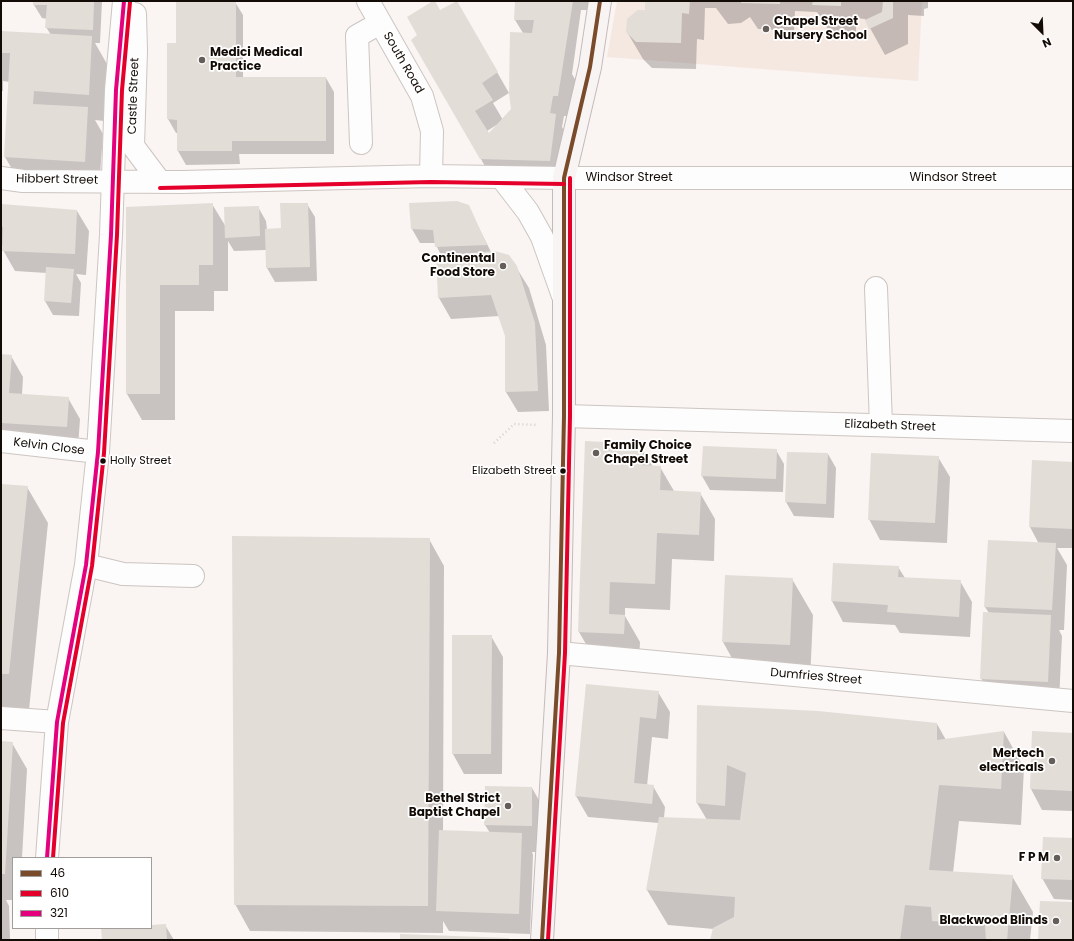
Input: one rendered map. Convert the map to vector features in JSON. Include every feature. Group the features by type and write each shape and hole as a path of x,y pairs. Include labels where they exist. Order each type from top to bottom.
{"main road":[{"path":"542,940 559,653 563,421 564,178 590,67 600,1"}],"street":[{"name":"Castle Street","path":"47,857 57,722 86,565 98,452 113,181 116,90 124,1"},
{"name":"Castle Street","path":"134,1 136,51 133,146 160,182"},
{"name":"South Road","path":"368,1 422,96 432,131 431,176"},
{"path":"361,143 357,36 380,23"},
{"name":"Windsor Street","path":"113,181 160,182 431,176 564,178 1073,178"},
{"path":"501,177 528,212 542,237 564,297"},
{"name":"Hibbert Street","path":"1,178 23,181 113,181"},
{"path":"876,288 881,425"},
{"name":"Elizabeth Street","path":"563,421 881,425 1073,431"},
{"name":"Kelvin Close","path":"1,441 98,452"},
{"path":"86,565 123,574 193,576"},
{"name":"Dumfries Street","path":"559,653 1073,701"},
{"path":"1,718 57,722"},
{"path":"47,929 47,940"}],"path":[{"path":"494,443 514,424 563,421"}],"shaded area":[{"name":"Chapel Street Nursery School","path":"617,1 922,1 918,81 607,57"}],"building":[{"path":"33,1 94,1 93,30 45,28 47,5 33,5"},
{"name":"Medici Medical Practice","path":"176,1 236,1 236,77 326,77 326,141 232,141 232,151 177,151 177,120 167,119 167,43 176,43"},
{"path":"435,1 440,10 457,1 498,72 482,83 493,100 475,111 489,133 511,109 509,93 510,32 532,33 534,20 514,20 515,1 573,1 558,96 553,96 550,113 556,114 550,161 480,159 411,40 417,35 407,17"},
{"path":"645,1 690,1 689,14 682,13 681,43 636,42 626,32 627,19 638,10 645,10"},
{"path":"741,1 780,1 780,4 741,3"},
{"path":"813,1 841,1 841,6 812,5"},
{"path":"883,1 893,1 893,18 869,29 865,20 882,12"},
{"path":"1,31 92,36 89,95 34,91 33,104 88,107 85,162 4,157 10,53 1,53"},
{"path":"457,201 469,205 487,245 435,247 433,230 411,229 409,203"},
{"path":"213,203 213,265 199,265 199,285 160,285 160,394 126,394 126,207"},
{"path":"280,203 308,203 310,267 266,268 265,229 281,228"},
{"path":"1,204 77,210 75,254 2,251 3,227 1,227"},
{"path":"259,206 260,236 225,238 224,207"},
{"path":"495,251 509,255 517,266 535,323 538,391 505,392 505,336 491,295 438,298 436,256"},
{"path":"46,267 74,269 71,303 44,301"},
{"path":"1,354 12,355 9,393 69,397 67,427 1,423"},
{"path":"585,441 640,444 640,465 661,466 660,490 701,492 699,535 657,533 655,584 610,582 609,614 625,615 624,634 578,632"},
{"path":"703,446 777,449 776,479 701,476"},
{"path":"787,452 828,453 826,504 785,502"},
{"path":"871,453 939,456 935,523 868,520"},
{"path":"1032,460 1073,462 1073,529 1029,527"},
{"path":"1,484 28,486 9,674 1,674"},
{"path":"232,536 430,538 428,906 234,905"},
{"path":"988,540 1056,543 1052,610 984,607"},
{"path":"833,563 899,566 898,577 961,580 959,617 887,612 888,605 831,601"},
{"path":"725,575 793,578 790,645 722,642"},
{"path":"983,612 1051,615 1048,682 980,679"},
{"path":"452,635 492,635 491,754 452,754"},
{"path":"586,684 659,691 656,719 640,717 634,783 654,785 652,804 575,796"},
{"path":"697,705 818,711 937,723 937,740 1004,731 1001,789 939,785 929,870 1013,875 1007,940 986,940 985,925 932,921 931,907 905,905 900,940 710,940 713,928 734,917 735,897 646,890 659,817 740,820 746,773 727,765 725,806 696,803"},
{"name":"Mertech electricals","path":"1032,731 1073,733 1073,791 1030,789"},
{"path":"1,741 13,742 5,874 1,874"},
{"name":"Bethel Strict Baptist Chapel","path":"485,786 532,787 532,826 484,825"},
{"path":"439,830 522,833 519,914 436,911"},
{"name":"F P M","path":"1043,837 1073,838 1073,880 1041,879"},
{"name":"Blackwood Blinds","path":"1040,901 1073,902 1073,940 1038,940"},
{"path":"166,924 167,940 102,940 101,929 152,929 152,925"},
{"path":"400,934 509,938 509,940 400,940"}],"transit line":[{"name":"321","path":"47,857 57,722 86,565 98,452 111,235 116,90 124,1"},
{"name":"46","path":"542,940 559,653 564,416 564,178 590,67 600,1"},
{"name":"610","path":"53,857 63,723 92,566 104,453 117,235 122,90 130,2"},
{"name":"610","path":"548,940 565,653 570,416 570,178"},
{"name":"610","path":"160,188 431,182 564,184"}],"place":[{"name":"Chapel Street Nursery School","path":"766,29"},
{"name":"Medici Medical Practice","path":"202,60"},
{"name":"Continental Food Store","path":"503,266"},
{"name":"Family Choice Chapel Street","path":"596,453"},
{"name":"Holly Street","path":"103,461"},
{"name":"Elizabeth Street","path":"563,471"},
{"name":"Mertech electricals","path":"1052,761"},
{"name":"Bethel Strict Baptist Chapel","path":"508,806"},
{"name":"F P M","path":"1057,858"},
{"name":"Blackwood Blinds","path":"1056,921"}]}
